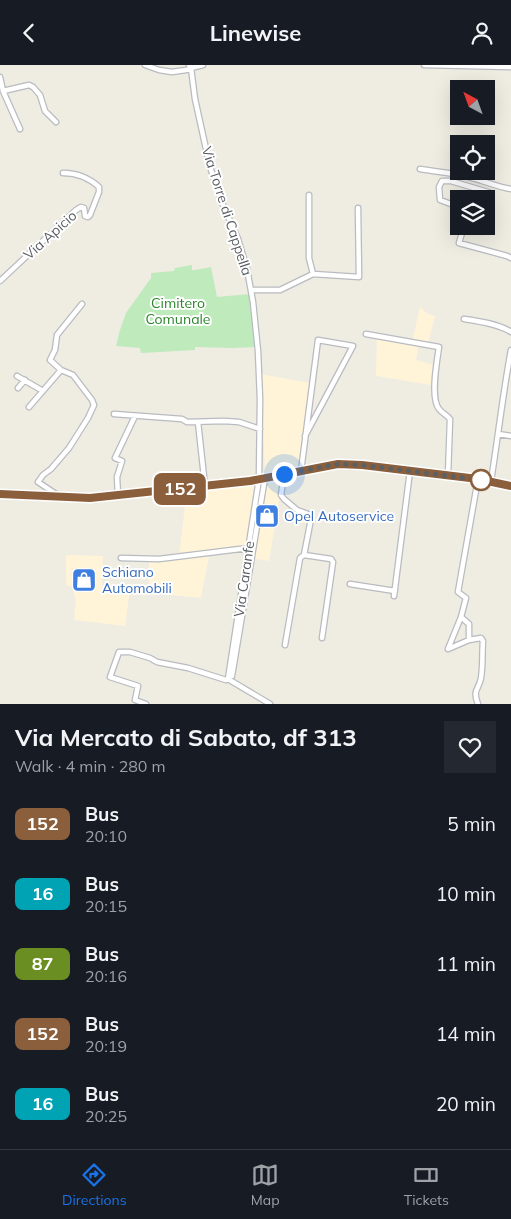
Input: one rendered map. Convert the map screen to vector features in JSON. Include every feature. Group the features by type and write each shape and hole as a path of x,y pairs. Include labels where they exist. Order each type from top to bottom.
{"street":[{"path":"145,65 172,73 186,70 190,66 203,65"},
{"path":"424,65 511,67"},
{"name":"Via Torre di Cappella","path":"190,66 195,99 210,167 223,205 238,239 251,290 258,351 262,478"},
{"path":"0,77 3,91 20,129"},
{"path":"3,91 29,85 33,87 40,95 45,111 56,122"},
{"path":"420,169 466,177 511,189"},
{"name":"Via Apicio","path":"0,281 76,210 81,207 84,208 85,216 88,217 90,215 99,192 98,187 84,176 63,173"},
{"path":"450,204 440,201 439,187 442,181 451,181 481,190"},
{"path":"309,195 309,257 313,274"},
{"path":"251,290 280,290 313,274 359,277 358,208"},
{"path":"461,235 459,243 508,255 511,258"},
{"path":"60,497 38,482 69,448 94,405 73,375 61,370 50,360 57,335 82,304"},
{"path":"464,319 478,321 511,331"},
{"path":"366,333 439,347 434,385 437,406 450,419 448,475"},
{"path":"301,471 305,436 318,340 353,346 305,436"},
{"path":"491,481 511,350"},
{"path":"29,407 61,370"},
{"path":"17,375 42,391"},
{"path":"18,388 25,380"},
{"path":"114,413 182,419 187,422 239,422 260,429"},
{"path":"118,495 117,477 122,461 115,458 135,416"},
{"path":"198,422 205,486"},
{"path":"498,434 511,436"},
{"path":"0,494 90,498 205,486 338,464 448,475 511,486"},
{"path":"350,584 394,594 410,471"},
{"path":"284,474 281,495 297,510 308,514 311,519 304,555 300,558 286,645"},
{"path":"230,677 262,478"},
{"name":"Via Caranfe","path":"230,677 248,548 262,478"},
{"path":"478,479 458,592 466,598 461,617 448,649 469,640 481,638 483,641 481,679 475,691 478,704"},
{"path":"121,558 159,559 248,548"},
{"path":"304,555 330,559 334,562 322,638"},
{"path":"461,617 469,624 469,640"},
{"path":"146,704 135,700 138,686 110,677 119,652 130,652 157,662 188,668 226,680 230,677"},
{"path":"230,677 270,704"}],"shaded area":[{"path":"420,307 428,314 435,316 428,344 419,342 416,360 433,365 431,385 376,376 377,335 412,342"},
{"path":"261,374 309,383 299,467 265,474"},
{"path":"283,477 269,561 248,558 244,551 209,556 201,598 149,593 149,559 179,556 187,490"},
{"path":"66,555 103,556 102,588 130,590 125,626 74,620 76,601 72,587 66,585"}],"green space":[{"name":"Cimitero Comunale","path":"192,265 192,270 211,267 217,297 250,294 255,347 195,347 195,350 141,353 140,348 116,346 126,313 151,278 151,273 174,271 175,268"}],"bus line":[{"name":"152","path":"0,494 90,498 250,481 338,464 362,465 478,479 511,486"}],"place":[{"name":"Opel Autoservice","path":"267,516"},
{"name":"Schiano Automobili","path":"84,580"}],"route":[{"path":"284,474 338,464 362,465 481,480"}]}
